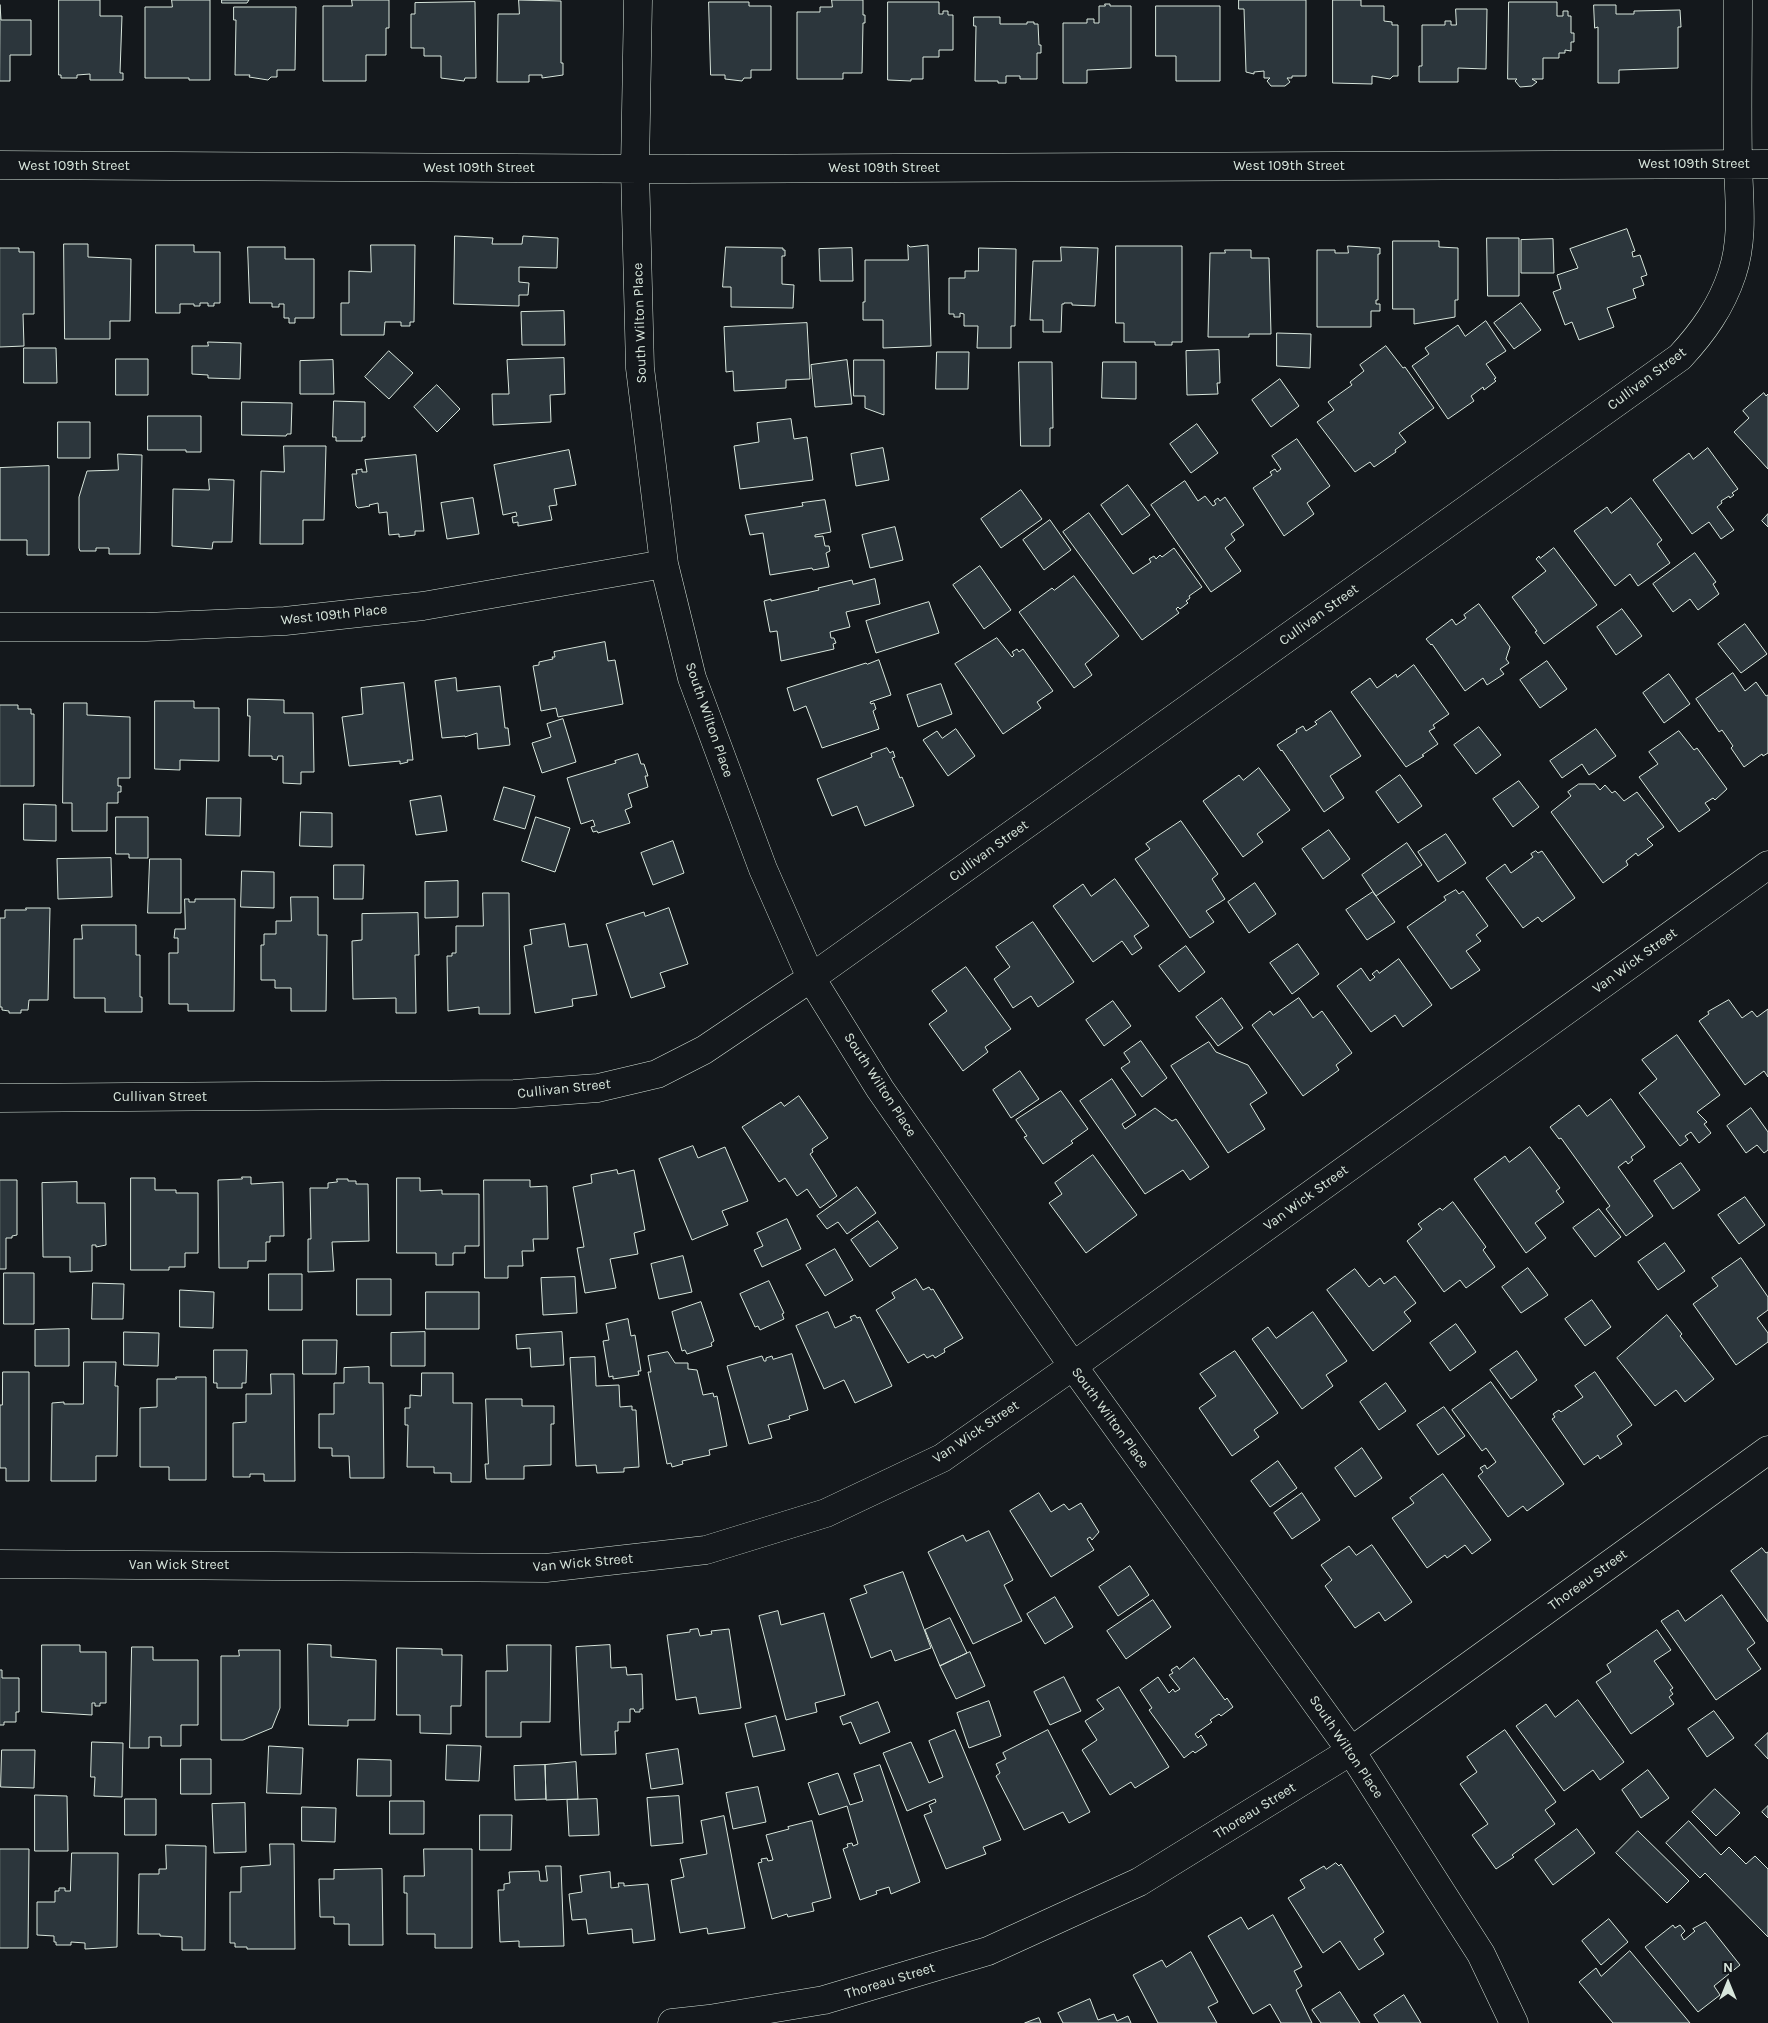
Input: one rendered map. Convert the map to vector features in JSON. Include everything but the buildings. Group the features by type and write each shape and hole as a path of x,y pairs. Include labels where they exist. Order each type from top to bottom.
{"street":[{"name":"South Wilton Place","path":"638,0 635,169 640,368 664,564 692,678 763,869 811,978 880,1089 1073,1366 1351,1751 1481,1954 1514,2023"},
{"name":"Cullivan Street","path":"0,1098 514,1094 598,1088 657,1074 704,1050 811,978 1680,357 1703,332 1719,306 1733,273 1741,235 1738,163 1738,0"},
{"name":"West 109th Street","path":"0,165 635,169 1768,164"},
{"name":"West 109th Place","path":"0,627 146,627 285,621 423,606 664,564"},
{"name":"Van Wick Street","path":"0,1564 546,1568 706,1550 826,1513 942,1458 1073,1366 1768,865"},
{"name":"Thoreau Street","path":"672,2023 709,2019 824,2000 988,1951 1139,1882 1351,1751 1768,1450"}]}
